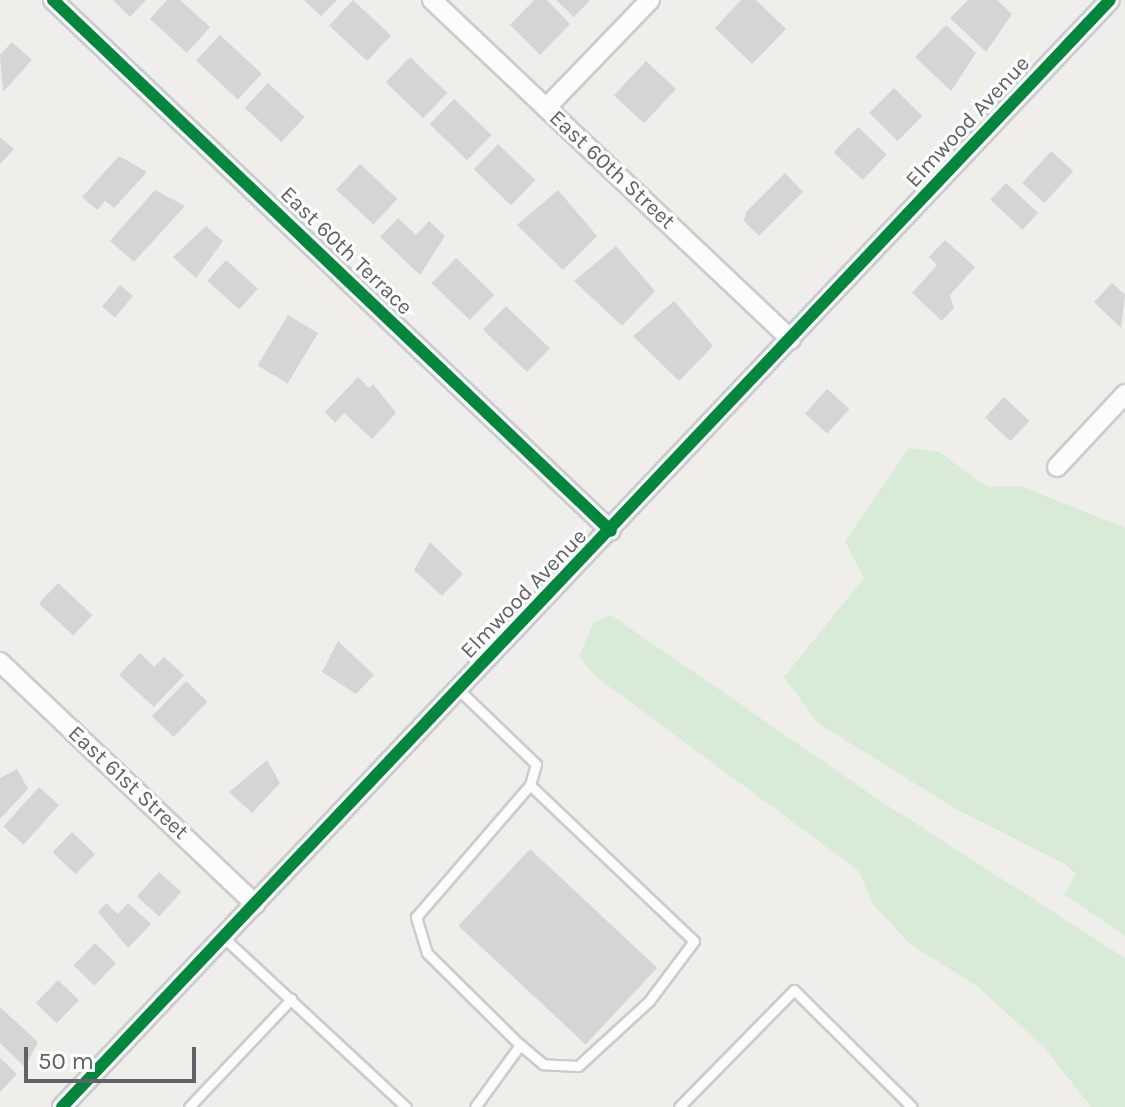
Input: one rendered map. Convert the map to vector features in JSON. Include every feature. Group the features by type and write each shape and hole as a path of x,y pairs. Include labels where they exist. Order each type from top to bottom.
{"street":[{"name":"East 60th Terrace","path":"53,0 611,531"},
{"name":"East 60th Street","path":"432,0 791,340"},
{"path":"546,108 650,0"},
{"name":"Elmwood Avenue","path":"62,1107 611,531 1110,0"},
{"path":"1057,467 1125,394"},
{"name":"East 61st Street","path":"0,662 255,904"}],"lane":[{"path":"459,690 536,764 530,785 416,917 427,953 543,1064 578,1066 649,1001 694,941 530,785"},
{"path":"223,937 406,1107"},
{"path":"679,1107 794,990 912,1107"},
{"path":"189,1107 291,999"},
{"path":"475,1107 520,1045"}],"green space":[{"path":"909,448 939,452 988,487 1020,486 1125,528 1125,936 1064,894 1076,874 1065,864 956,809 818,723 784,677 864,578 845,541"},
{"path":"611,615 879,800 1125,958 1125,1107 1091,1107 1043,1046 978,987 910,944 872,903 859,871 595,676 579,656 594,622"}],"building":[{"path":"113,0 146,0 130,17"},
{"path":"167,0 180,0 210,27 187,53 150,19"},
{"path":"304,0 337,0 321,16"},
{"path":"353,0 391,35 367,61 329,26"},
{"path":"534,0 547,0 570,24 540,55 510,25"},
{"path":"556,0 590,0 574,17"},
{"path":"741,0 756,0 786,29 752,64 715,28"},
{"path":"968,0 997,0 1012,14 986,52 950,18"},
{"path":"946,25 976,53 951,91 915,57"},
{"path":"220,35 262,74 238,99 196,61"},
{"path":"12,42 32,60 3,92 0,55"},
{"path":"410,57 447,93 423,118 386,82"},
{"path":"646,61 676,89 644,123 614,95"},
{"path":"268,83 305,117 281,142 245,108"},
{"path":"894,88 922,116 898,141 869,113"},
{"path":"454,99 491,135 467,160 430,124"},
{"path":"858,127 887,155 862,180 834,152"},
{"path":"0,137 14,149 0,164"},
{"path":"498,144 535,180 511,205 474,169"},
{"path":"1051,151 1073,171 1045,203 1022,183"},
{"path":"119,156 147,172 114,208 105,201 97,210 82,197"},
{"path":"360,164 397,199 373,224 336,190"},
{"path":"785,173 803,192 759,236 744,221 746,212"},
{"path":"1006,183 1038,213 1022,230 990,200"},
{"path":"155,190 185,206 134,262 110,241"},
{"path":"558,190 597,236 563,270 517,225"},
{"path":"398,218 416,235 429,221 445,236 420,275 380,237"},
{"path":"206,226 223,241 196,278 173,257"},
{"path":"945,240 975,267 950,295 954,308 942,321 912,293 937,265 929,257"},
{"path":"616,246 655,291 622,326 574,281"},
{"path":"456,258 494,295 470,320 432,283"},
{"path":"226,260 258,289 239,310 207,281"},
{"path":"1112,283 1125,295 1121,328 1094,302"},
{"path":"120,285 133,296 115,317 102,306"},
{"path":"674,301 713,346 679,381 633,336"},
{"path":"506,306 550,348 527,372 483,330"},
{"path":"288,315 318,333 288,384 258,366"},
{"path":"358,377 369,388 373,384 396,413 372,439 344,413 335,423 325,412"},
{"path":"827,389 849,409 827,434 805,414"},
{"path":"1004,397 1030,421 1011,441 985,417"},
{"path":"430,542 463,574 442,596 414,570"},
{"path":"58,583 92,615 73,636 39,603"},
{"path":"338,641 374,675 356,694 322,672"},
{"path":"140,653 154,667 164,657 184,675 154,707 119,675"},
{"path":"186,681 208,702 174,737 152,716"},
{"path":"267,760 280,783 252,813 229,792"},
{"path":"17,769 28,789 0,819 0,778"},
{"path":"39,787 59,805 24,844 4,826"},
{"path":"72,832 95,854 76,874 53,852"},
{"path":"530,849 657,968 586,1044 458,926"},
{"path":"159,872 181,892 159,917 137,897"},
{"path":"106,903 118,914 128,903 151,924 128,948 98,912"},
{"path":"95,943 116,963 94,985 73,965"},
{"path":"58,980 79,1000 57,1023 36,1003"},
{"path":"0,1007 38,1042 25,1067 0,1043"},
{"path":"0,1058 17,1074 0,1092"}],"cycle path":[{"path":"53,0 611,531"},
{"path":"62,1107 1110,0"}]}
